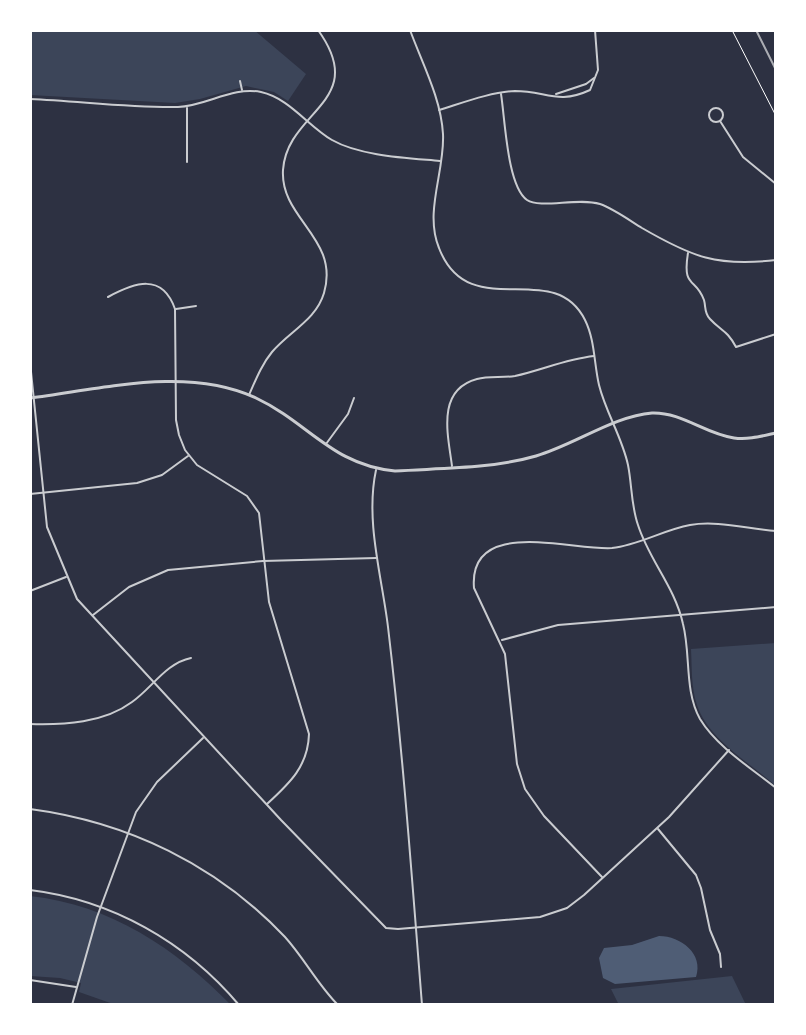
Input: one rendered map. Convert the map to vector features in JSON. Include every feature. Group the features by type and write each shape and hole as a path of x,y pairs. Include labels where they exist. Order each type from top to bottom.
{"street":[{"path":"249,395 260,369 272,352 307,321 319,305 326,285 324,255 289,200 283,180 286,154 327,96 335,74 331,50 318,30"},
{"path":"410,30 439,110 443,138 434,224 437,244 448,264 465,280 503,291 535,288 553,292 566,299 584,317 590,332 600,390 628,465 635,514 644,540 668,583 681,615 694,705 705,726 776,788"},
{"path":"439,110 513,91 564,99 590,90 598,70 595,30"},
{"path":"553,95 586,84 595,77"},
{"path":"240,81 242,91"},
{"path":"30,99 186,106 242,91 272,95 334,140 353,148 441,161"},
{"path":"501,94 513,174 522,193 535,203 583,200 602,205 688,253 720,262 776,260"},
{"path":"186,106 187,162"},
{"path":"720,121 743,157 776,184"},
{"path":"688,253 688,279 704,299 709,319 728,332 736,347 776,334"},
{"path":"108,297 135,284 147,283 165,292 175,309 177,426 189,456 202,469 247,496 256,506 261,524 269,602 309,734 307,754 298,774 267,804"},
{"path":"175,309 196,306"},
{"path":"452,467 447,410 454,394 465,385 478,379 513,376 567,359 594,356"},
{"path":"30,362 47,527 77,599 380,924 391,929 550,914 573,904 657,828 729,750"},
{"path":"32,398 175,381 215,385 249,395 284,414 349,460 376,470 395,471 505,462 535,456 641,415 657,413 676,416 734,438 776,433"},
{"path":"326,445 348,414 354,398"},
{"path":"30,494 137,483 162,475 189,456"},
{"path":"376,470 373,499 378,558 422,1005"},
{"path":"603,878 544,816 525,789 517,764 510,685 501,641 474,588 475,569 491,549 506,544 539,542 610,548 692,525 713,524 776,531"},
{"path":"92,616 129,587 156,574 192,566 378,558"},
{"path":"30,591 66,577"},
{"path":"501,641 558,625 776,607"},
{"path":"30,724 104,717 132,703 176,662 191,658"},
{"path":"72,1005 101,907 136,812 149,792 204,737"},
{"path":"30,809 84,819 128,833 168,849 200,867 250,904 287,940 338,1005"},
{"path":"657,828 689,865 700,884 721,967"},
{"path":"30,890 65,896 136,922 180,949 209,973 239,1005"},
{"path":"30,980 76,987"}],"path":[{"path":"732,30 776,116"}],"shaded area":[{"path":"30,30 254,30 306,74 288,101 274,92 246,86 175,103 30,95"},
{"path":"776,643 776,786 720,740 702,717 694,691 691,649"},
{"path":"30,896 88,909 140,932 187,965 231,1005 116,1005 79,992 81,983 30,976"},
{"path":"659,936 675,939 689,948 697,961 696,977 615,984 603,978 599,958 604,948 632,945"},
{"path":"732,976 746,1005 619,1005 611,989"}],"railway":[{"path":"756,30 776,70"}]}
